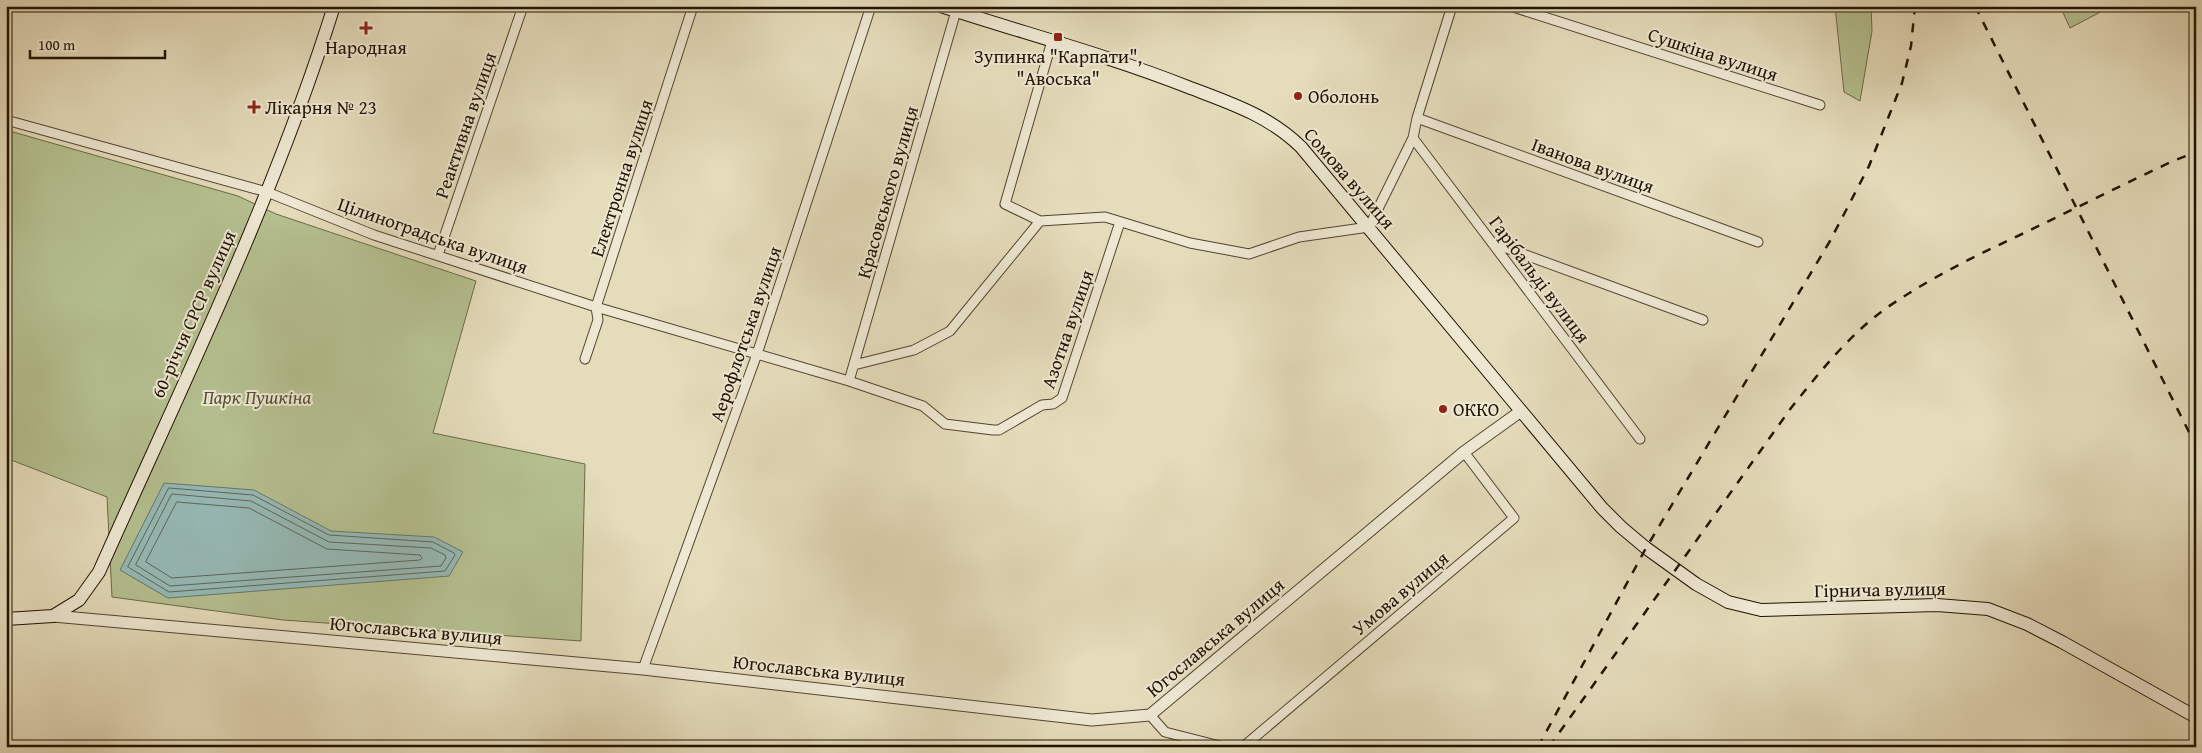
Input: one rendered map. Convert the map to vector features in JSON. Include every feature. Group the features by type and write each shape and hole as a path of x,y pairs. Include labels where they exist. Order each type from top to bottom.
{"main road":[{"name":"60-річчя СРСР вулиця","path":"53,616 79,600 99,572 268,192 319,56 334,6"},
{"name":"Сомова вулиця","path":"941,6 1131,65 1254,113 1283,130 1301,147 1369,227 1582,484"},
{"name":"Гірнича вулиця","path":"1582,484 1621,527 1646,548 1696,584 1728,602 1761,610 1937,605 1988,610 2027,624 2062,642 2196,717"},
{"name":"Югославська вулиця","path":"6,619 53,616"}],"street":[{"name":"Реактивна вулиця","path":"438,255 523,6"},
{"name":"Електронна вулиця","path":"585,359 598,320 596,307 692,6"},
{"name":"Аерофлотська вулиця","path":"643,669 757,354 871,6"},
{"path":"1052,41 1005,204 1040,221 1105,217 1190,243 1249,254 1299,237 1369,227 1414,138 1417,118 1452,6"},
{"name":"Сушкіна вулиця","path":"1510,6 1820,106"},
{"name":"Красовського вулиця","path":"849,381 956,11"},
{"name":"Іванова вулиця","path":"1417,118 1758,242"},
{"name":"Цілиноградська вулиця","path":"6,120 268,192 374,235 596,307 849,381"},
{"name":"Гарібальді вулиця","path":"1414,138 1640,439"},
{"path":"854,365 914,350 950,331 1040,221"},
{"name":"Азотна вулиця","path":"849,381 926,408 945,424 993,430 999,430 1042,406 1058,402 1062,398 1120,222"},
{"path":"1493,243 1703,320"},
{"name":"Югославська вулиця","path":"53,616 643,669 1092,720 1150,716 1464,452 1521,411"},
{"name":"Умова вулиця","path":"1243,747 1514,518 1464,452"},
{"path":"1150,716 1165,732 1224,747"}],"green space":[{"path":"1835,6 1871,6 1872,31 1860,101 1844,92"},
{"path":"2060,6 2112,6 2070,28"},
{"name":"Парк Пушкіна","path":"6,130 238,196 276,214 476,281 433,433 585,464 581,641 283,620 112,597 107,497 6,458"}],"water":[{"path":"164,483 254,490 331,531 434,537 463,552 449,576 168,598 120,570"}],"railway":[{"path":"1538,747 1646,548 1830,241 1869,166 1902,83 1911,46 1915,6"},
{"path":"1975,6 2196,446"},
{"path":"1549,747 1791,408 1859,331 1901,298 1952,268 2154,170 2196,152"}],"place":[{"name":"Народная","path":"366,28"},
{"name":"Зупинка \"Карпати\", \"Авоська\"","path":"1058,37"},
{"name":"Оболонь","path":"1298,96"},
{"name":"Лікарня № 23","path":"254,107"},
{"name":"ОККО","path":"1443,409"}]}
